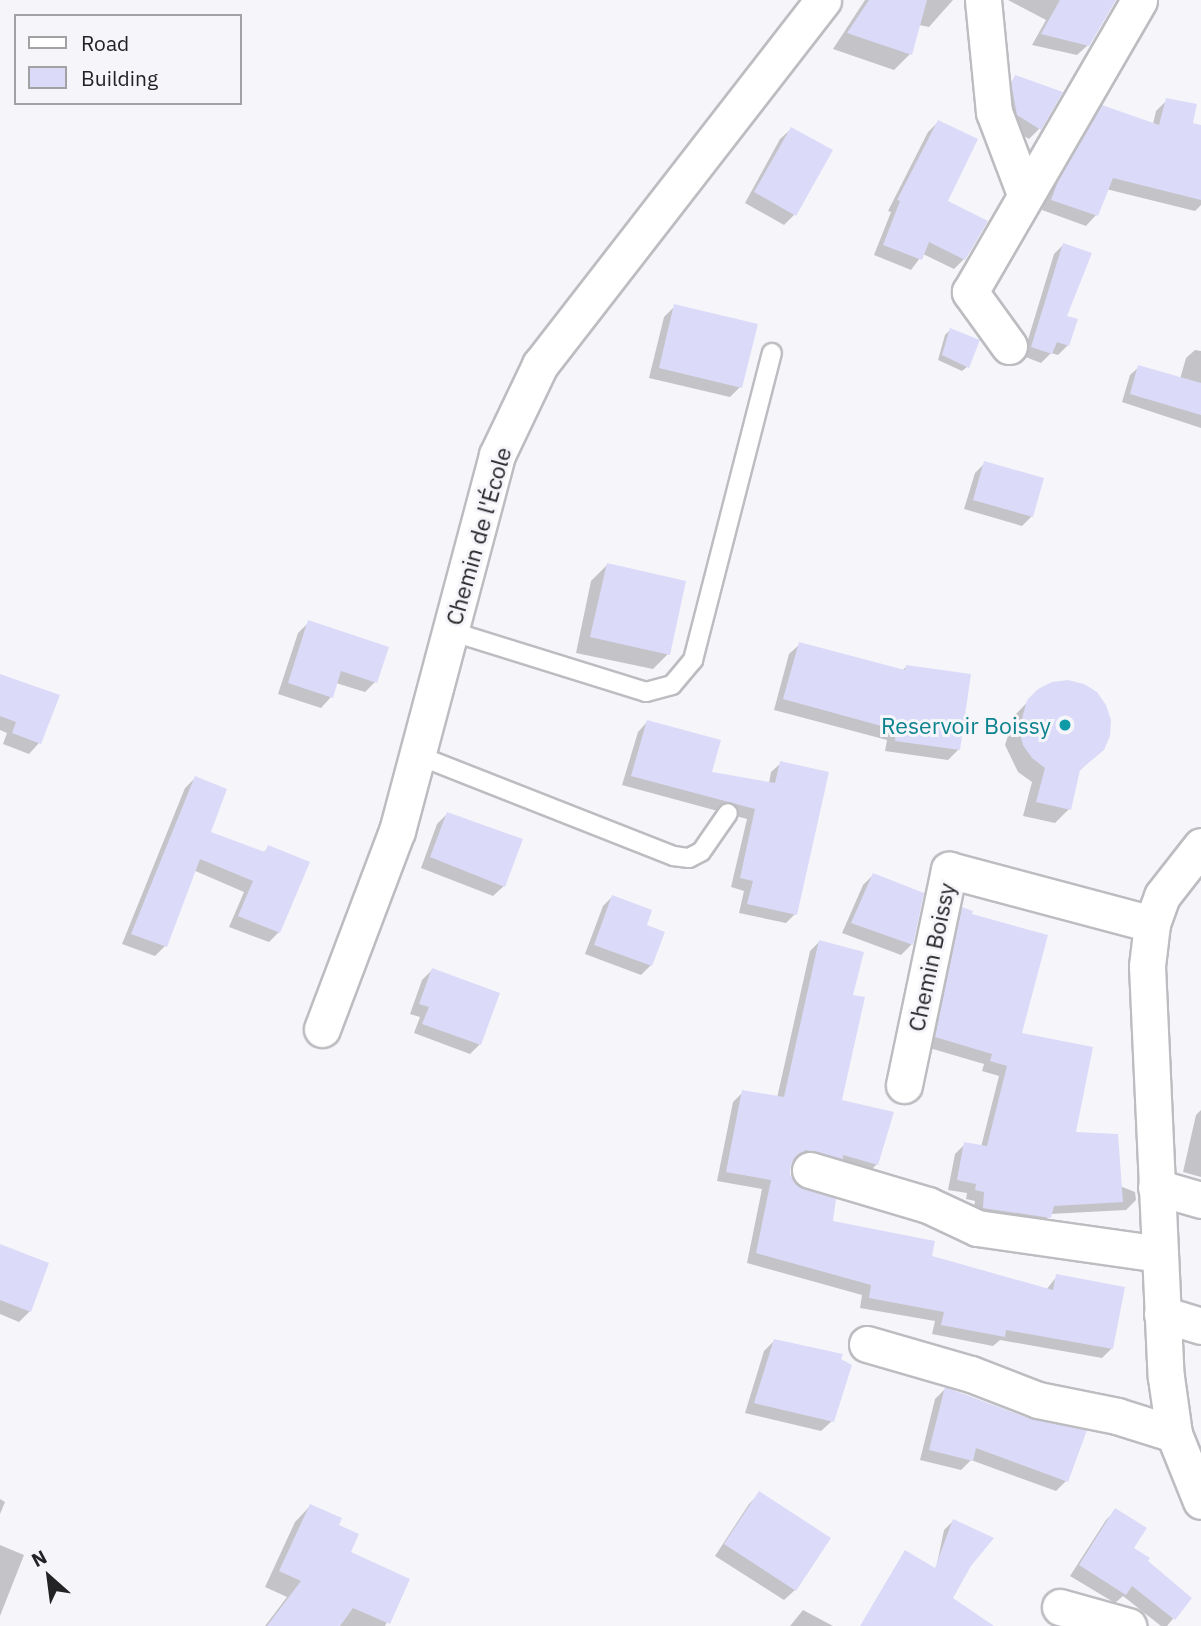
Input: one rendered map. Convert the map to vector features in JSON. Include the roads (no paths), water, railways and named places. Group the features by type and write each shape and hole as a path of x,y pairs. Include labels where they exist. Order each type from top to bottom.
{"street":[{"name":"Chemin de l'École","path":"322,1029 397,831 497,455 540,365 823,0"},
{"path":"983,0 994,112 1025,194"},
{"path":"1009,346 970,292 1139,0"},
{"path":"1201,846 1162,895 1152,924 1147,967 1166,1377 1174,1434 1201,1501"},
{"name":"Chemin Boissy","path":"904,1085 949,870 1152,924"},
{"path":"810,1170 928,1205 977,1228 1160,1254"},
{"path":"1156,1187 1201,1200"},
{"path":"1162,1314 1201,1326"},
{"path":"867,1344 971,1374 1038,1400 1117,1416 1174,1434"},
{"path":"1060,1607 1128,1626"}],"lane":[{"path":"450,631 646,692 672,685 693,660 772,353"},
{"path":"417,755 674,856 689,858 701,852 728,813"}],"place":[{"name":"Reservoir Boissy","path":"1065,725"}]}
